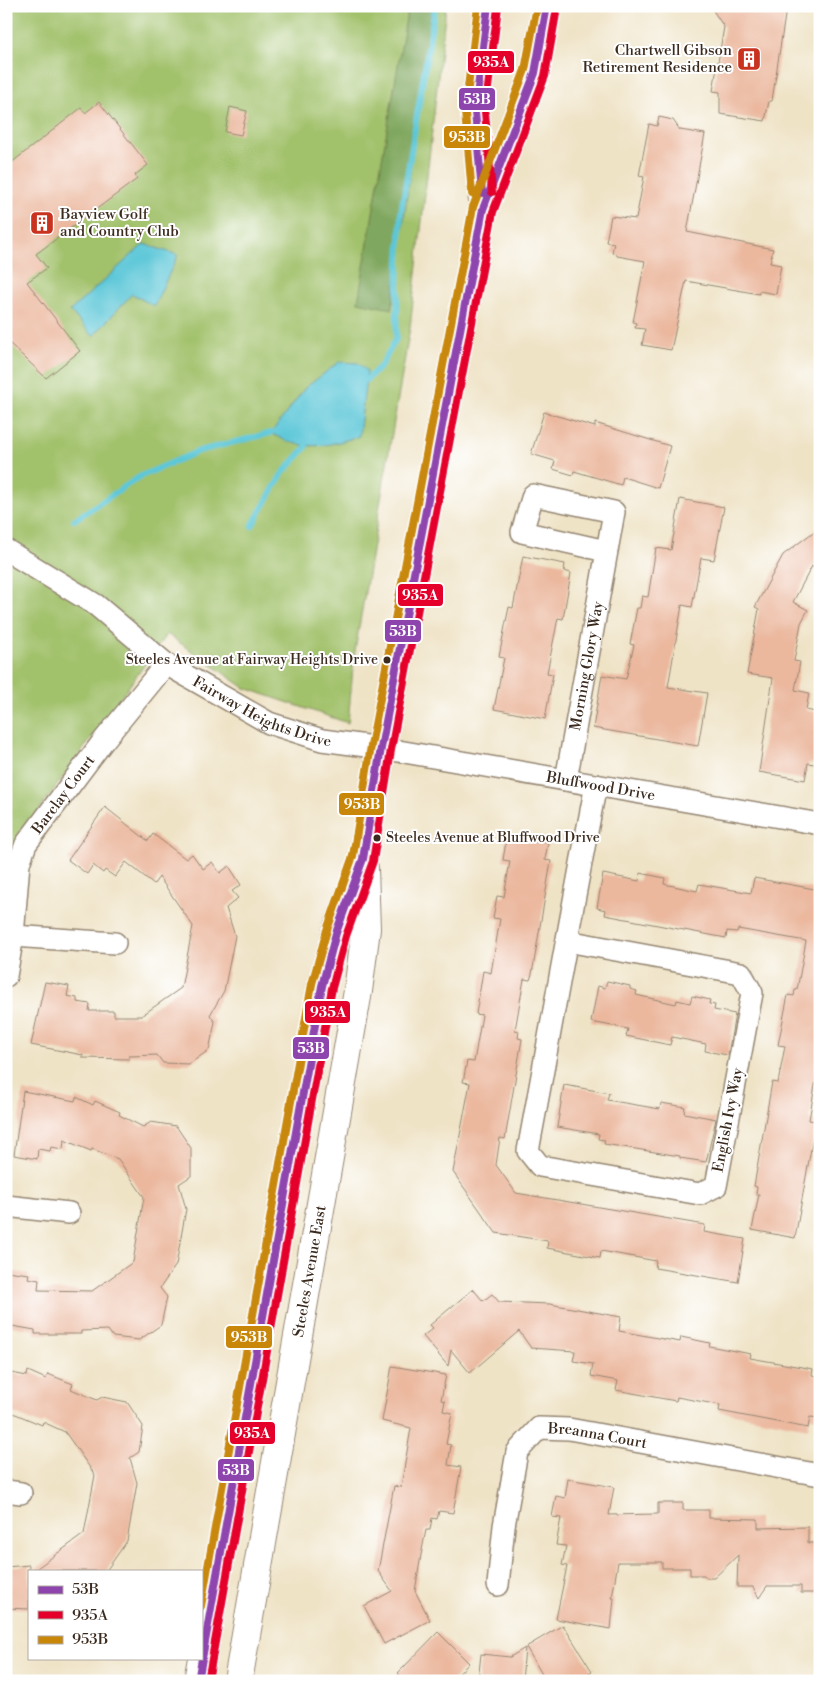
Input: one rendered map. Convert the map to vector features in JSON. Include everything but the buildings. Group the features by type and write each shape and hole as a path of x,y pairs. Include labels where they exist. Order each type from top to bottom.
{"main road":[{"name":"Steeles Avenue East","path":"484,209 475,112 488,6"},
{"name":"Steeles Avenue East","path":"238,1681 358,991 366,930 363,859 380,748 484,209 535,73 547,6"},
{"name":"Steeles Avenue East","path":"202,1659 322,986 336,933 363,859"},
{"name":"Steeles Avenue East","path":"198,1681 202,1660"}],"street":[{"name":"Fairway Heights Drive","path":"6,550 96,605 166,664 269,723 322,740 380,748"},
{"name":"Morning Glory Way","path":"566,780 606,551"},
{"name":"Barclay Court","path":"6,976 13,936 19,863 26,844 104,740 166,664"},
{"name":"Bluffwood Drive","path":"380,748 820,824"},
{"name":"English Ivy Way","path":"567,941 741,973 752,993 716,1186 700,1194 540,1166 528,1151 567,941 596,785"},
{"path":"13,936 115,943"},
{"path":"6,1206 69,1213"},
{"name":"Breanna Court","path":"498,1585 504,1526 517,1452 539,1428 570,1429 820,1475"}],"green space":[{"name":"Bayview Golf and Country Club","path":"6,6 446,6 410,328 354,657 348,723 245,688 167,634 21,835 8,870"},
{"path":"408,6 432,6 392,309 358,302"}],"water":[{"path":"144,244 178,255 154,306 132,294 93,336 70,311"},
{"path":"339,362 358,363 367,371 359,436 336,443 314,446 293,443 271,433 305,388"}],"waterway":[{"path":"366,380 381,366 396,339 401,212 435,6"},
{"path":"74,520 141,476 199,451 271,433"},
{"path":"252,526 282,474 306,447"}],"transit line":[{"name":"953B","path":"472,194 465,112 478,6"},
{"name":"53B","path":"482,193 475,112 488,6"},
{"name":"953B","path":"202,1600 312,984 327,930 353,856 371,746 473,207 525,70 537,6"},
{"name":"53B","path":"202,1659 322,986 336,933 363,859 381,748 483,209 535,73 547,6"},
{"name":"935A","path":"492,192 485,112 498,7"},
{"name":"935A","path":"208,1681 332,988 346,936 373,861 391,750 493,212 545,76 557,8"},
{"name":"53B","path":"198,1681 202,1660"}],"place":[{"name":"Chartwell Gibson Retirement Residence","path":"749,59"},
{"name":"Bayview Golf and Country Club","path":"42,223"},
{"name":"Steeles Avenue at Fairway Heights Drive","path":"387,660"},
{"name":"Steeles Avenue at Bluffwood Drive","path":"377,838"}]}
